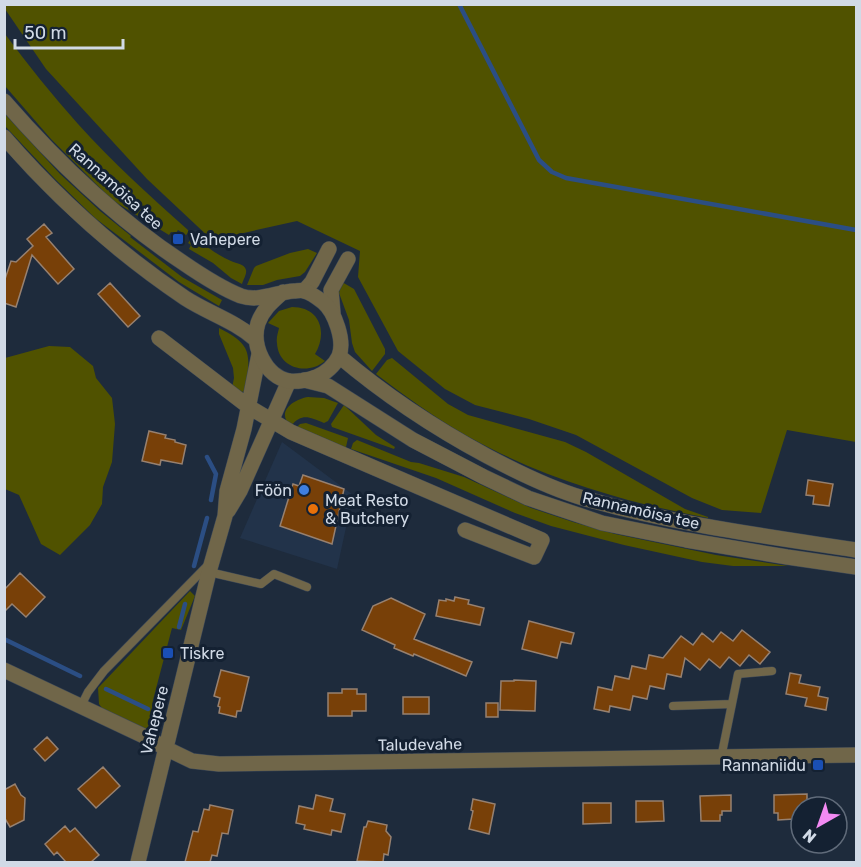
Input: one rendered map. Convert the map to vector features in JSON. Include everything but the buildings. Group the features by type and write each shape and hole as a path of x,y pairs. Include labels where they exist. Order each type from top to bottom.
{"street":[{"name":"Rannamõisa tee","path":"4,101 65,166 104,203 167,253 240,296 252,298 283,292"},
{"path":"4,137 94,228 116,246 186,298 244,329 276,375 297,380 317,376 330,368 339,356 341,346 333,313 331,290 348,259"},
{"path":"304,291 312,282 329,249"},
{"path":"257,346 257,325 262,314 269,304 283,292 304,291 323,302 333,313"},
{"path":"159,338 249,407 301,437 542,540 534,557 465,530"},
{"name":"Vahepere","path":"138,862 225,516 227,491 249,407 257,346"},
{"name":"Rannamõisa tee","path":"339,356 368,381 413,413 524,476 581,497 663,518 856,550"},
{"name":"Rannamõisa tee","path":"297,380 328,386 413,440 528,498 602,523 686,540 856,567"},
{"name":"Vahepere","path":"225,516 240,491 272,421 297,380"},
{"name":"Taludevahe","path":"4,670 192,761 219,764 856,755"}],"lane":[{"path":"81,706 88,692 104,671 211,567 261,584 274,574 307,587"},
{"path":"721,758 738,674 772,671"},
{"path":"673,706 732,704"}],"shaded area":[{"path":"4,5 856,5 856,442 787,430 761,513 722,510 692,498 576,435 529,419 475,405 445,389 398,351 358,277 360,251 297,221 212,240 147,179 46,69"},
{"path":"5,34 78,124 145,192 188,230 186,235 178,230 169,235 112,200 51,139 5,86"},
{"path":"4,113 60,174 100,211 182,277 222,300 219,306 179,282 95,218 5,126"},
{"path":"192,237 221,256 244,266 246,272 242,284 189,249 191,245 188,243"},
{"path":"308,249 317,253 300,276 263,285 247,285 256,266"},
{"path":"342,282 354,289 385,349 385,354 372,371 355,352 349,320 339,293"},
{"path":"292,307 309,311 319,322 321,337 315,354 325,361 318,366 295,367 288,364 279,352 277,339 279,328 268,323 279,311"},
{"path":"219,328 238,340 247,352 246,389 243,392 232,388 233,368 219,334"},
{"path":"49,346 70,347 93,366 96,378 112,398 115,424 112,462 103,487 102,504 90,525 60,555 41,544 19,495 5,489 5,358"},
{"path":"392,358 448,404 468,415 565,442 685,509 708,518 584,487 495,451 443,422 376,374 387,360"},
{"path":"308,397 324,398 338,403 328,421 324,423 306,417 299,419 291,426 285,416 288,407 297,400"},
{"path":"344,405 376,435 395,447 394,449 332,427 331,424"},
{"path":"306,423 348,438 346,447 296,428"},
{"path":"357,440 411,462 464,477 531,508 573,522 615,534 716,555 788,566 733,566 702,562 551,526 515,513 436,478 351,449"},
{"path":"282,442 353,495 337,569 240,538"},
{"path":"190,591 195,596 181,630 172,628 153,700 149,728 139,728 105,712 99,704 98,688"}],"waterway":[{"path":"459,4 539,160 552,172 566,178 856,230"},
{"path":"207,457 216,474 211,500"},
{"path":"194,566 207,518"},
{"path":"179,627 185,604"},
{"path":"4,639 80,676"},
{"path":"106,689 148,709"}],"place":[{"name":"Vahepere","path":"178,239"},
{"name":"Föön","path":"304,490"},
{"name":"Meat Resto & Butchery","path":"313,509"},
{"name":"Tiskre","path":"168,653"},
{"name":"Rannaniidu","path":"818,765"}]}
